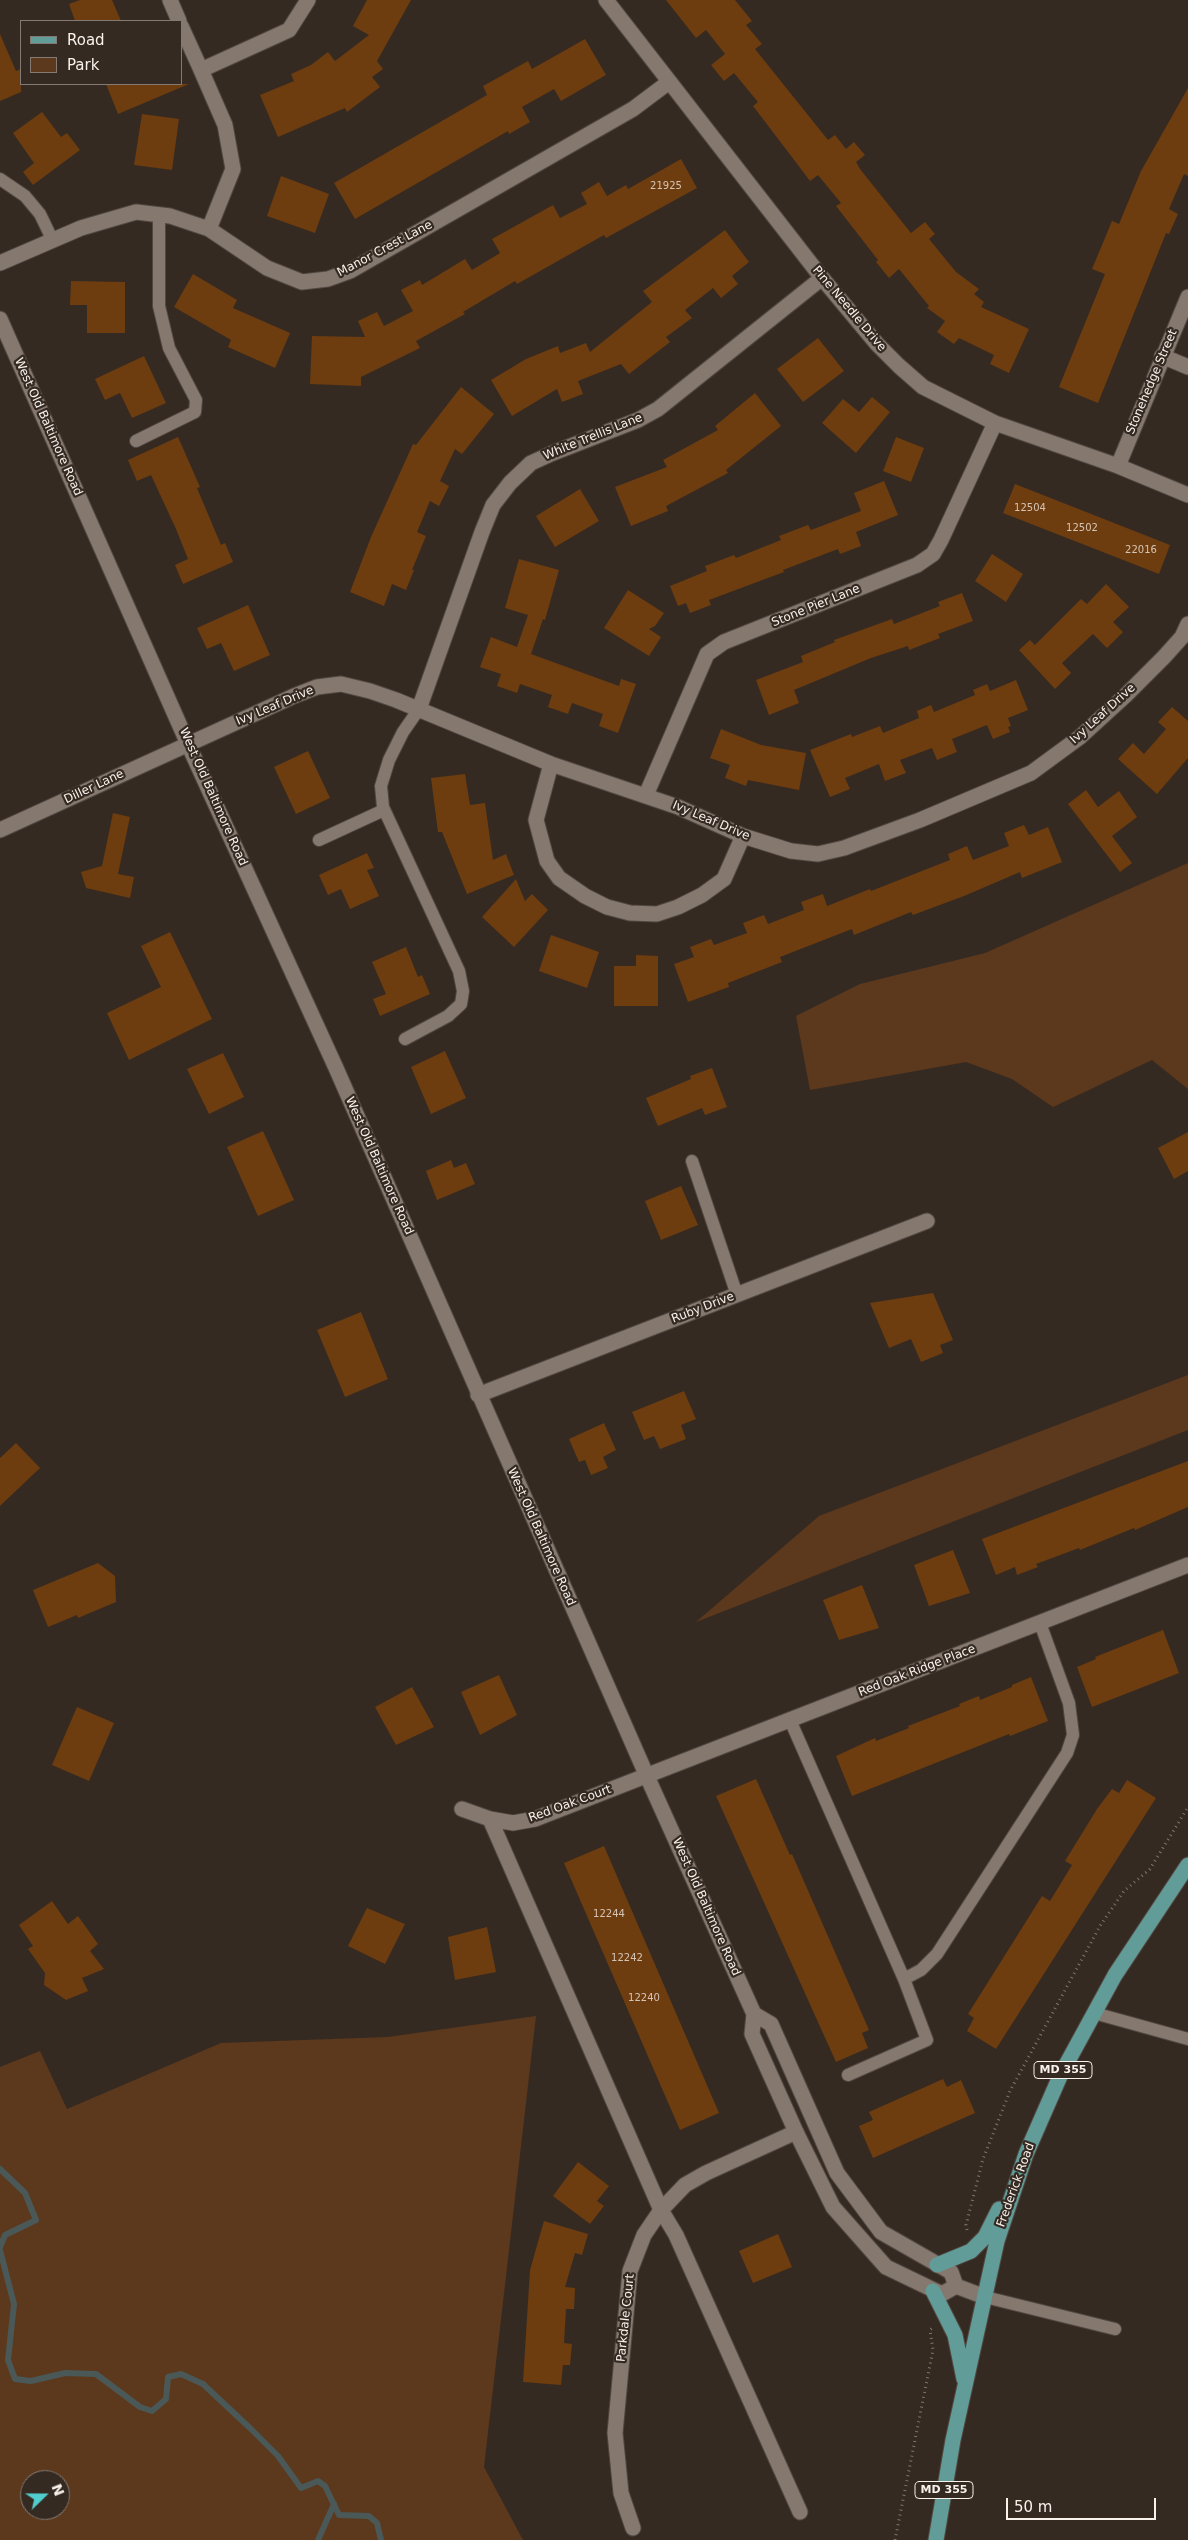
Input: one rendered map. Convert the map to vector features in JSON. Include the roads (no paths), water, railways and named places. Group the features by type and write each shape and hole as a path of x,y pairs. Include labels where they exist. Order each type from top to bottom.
{"main road":[{"name":"Frederick Road","path":"936,2540 953,2440 997,2240 1026,2154 1061,2074 1115,1975 1188,1865"},
{"path":"936,2265 971,2250 985,2237 1026,2154"},
{"path":"933,2292 955,2335 966,2384"}],"street":[{"path":"170,0 179,20"},
{"path":"201,70 289,30 308,0"},
{"name":"Pine Needle Drive","path":"606,0 822,278 877,344 923,387 995,422 1118,466 1188,495"},
{"path":"182,28 225,125 232,169 209,229"},
{"name":"Manor Crest Lane","path":"0,263 105,220 136,212 170,216 209,229 267,268 302,282 328,279 350,271 632,109 669,82"},
{"name":"White Trellis Lane","path":"419,709 482,532 493,505 510,483 531,463 638,420 658,410 822,278"},
{"name":"Stonehedge Street","path":"1118,466 1188,297"},
{"name":"West Old Baltimore Road","path":"0,320 188,744 332,1059 478,1394 754,2014 752,2034 796,2132 833,2207 886,2267 933,2292"},
{"path":"1162,356 1188,367"},
{"name":"Stone Pier Lane","path":"646,795 707,654 724,642 917,565 933,554 942,540 995,422"},
{"name":"Ivy Leaf Drive","path":"188,744 317,687 342,684 370,690 551,764 646,795 743,836 791,851 818,854 844,848 920,820 1031,773 1080,737 1126,695 1176,644 1188,624"},
{"name":"Diller Lane","path":"0,830 188,744"},
{"path":"551,764 536,820 547,861 559,878 585,896 607,907 630,913 657,914 678,907 702,895 724,879 743,836"},
{"name":"Ruby Drive","path":"478,1394 927,1221"},
{"name":"Red Oak Ridge Place","path":"646,1774 1188,1565"},
{"name":"Red Oak Court","path":"462,1809 490,1819 513,1823 535,1819 646,1774"},
{"path":"490,1819 661,2210 676,2235 800,2512"},
{"name":"West Old Baltimore Road","path":"754,2014 771,2024 837,2173 881,2232 951,2272 956,2286"},
{"name":"Parkdale Court","path":"633,2528 621,2493 615,2433 630,2271 644,2235 661,2210 685,2185 706,2173 796,2132"},
{"path":"933,2292 942,2294 956,2286 985,2297"}],"lane":[{"path":"0,179 30,202 40,214 53,241"},
{"path":"136,442 195,412 196,400 169,348 159,306 159,215"},
{"path":"405,1039 448,1016 461,1004 463,982 384,810 381,786 389,760 403,732 419,709"},
{"path":"319,840 384,810"},
{"path":"692,1161 737,1294"},
{"path":"904,1979 922,1970 937,1954 1067,1753 1074,1736 1069,1703 1040,1623"},
{"path":"790,1720 904,1979 927,2040 848,2075"},
{"path":"1094,2014 1188,2039"},
{"path":"985,2297 1115,2329"}],"waterway":[{"path":"0,2169 25,2193 36,2220 5,2235 0,2247"},
{"path":"0,2250 14,2304 8,2360 15,2379 31,2381 65,2373 96,2374 140,2407 152,2411 166,2399 168,2377 181,2374 203,2384 251,2429 278,2456 301,2488 318,2481 325,2486 339,2515 369,2516 377,2523 381,2540"},
{"path":"318,2540 334,2504"}]}
